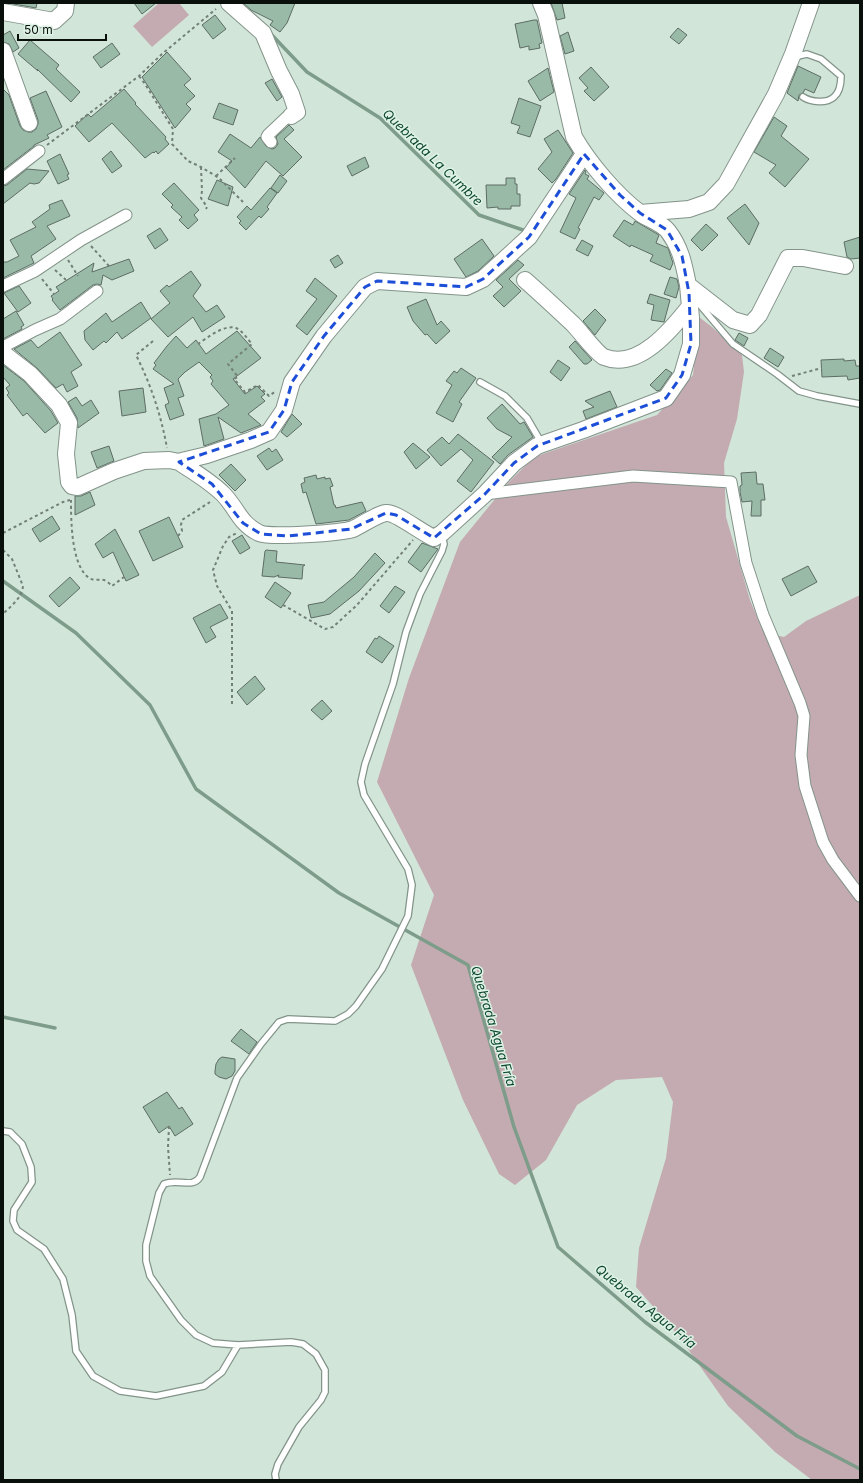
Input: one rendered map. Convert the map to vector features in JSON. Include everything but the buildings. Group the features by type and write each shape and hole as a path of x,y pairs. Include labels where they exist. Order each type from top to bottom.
{"street":[{"path":"3,12 54,20 65,11 66,3"},
{"path":"174,461 212,484 224,495 243,523 261,534 288,536 351,529 386,513 396,515 418,530 434,538 442,533 485,494 514,463 537,446 666,398 682,375 691,344 689,294 682,256 667,230 640,213 620,196 584,154 574,137 546,15 541,3"},
{"path":"640,213 689,209 709,202 726,184 776,94 811,3"},
{"path":"224,5 263,33 279,71 291,94 297,112 287,117 268,135 267,137 271,142"},
{"path":"3,51 29,123"},
{"path":"3,179 39,151"},
{"path":"3,353 30,374 59,405 69,423 66,454 69,482 72,486 78,487 114,471 144,461 174,461 207,455 251,440 269,432 284,410 292,382 324,336 365,287 378,281 466,287 483,279 529,237 584,154"},
{"path":"3,286 36,271 85,238 126,215"},
{"path":"689,294 734,320 750,325 759,314 788,258 803,258 845,266"},
{"path":"525,280 573,324 603,357 621,361 635,356 654,344 675,325 689,294"},
{"path":"3,347 60,319 98,291"},
{"path":"485,494 633,476 731,482 749,570 763,615 804,716 801,755 805,786 823,842 833,860 860,896"}],"lane":[{"path":"791,58 807,54 821,59 841,76 841,86 834,97 823,101 809,101 803,97"},
{"path":"689,294 733,344 799,391 860,404"},
{"path":"480,382 505,396 527,418 543,444"},
{"path":"276,1480 275,1474 278,1464 299,1427 322,1400 325,1392 325,1370 316,1354 303,1344 291,1342 238,1345 213,1343 196,1335 181,1320 150,1276 146,1261 146,1245 159,1193 164,1184 171,1181 197,1182 237,1078 261,1044 279,1022 288,1019 335,1021 348,1014 356,1006 382,969 408,916 412,885 408,869 364,795 361,782 365,764 393,684 406,632 420,594 442,551 444,544 442,533"},
{"path":"3,1130 10,1132 22,1144 31,1167 32,1182 14,1210 13,1221 17,1230 44,1249 63,1279 72,1316 76,1351 93,1376 120,1391 156,1396 204,1386 222,1372 238,1345"}],"path":[{"path":"39,151 139,76 162,54 224,5"},
{"path":"139,76 173,129 172,144 188,161 216,176 243,202"},
{"path":"216,176 235,158"},
{"path":"201,167 201,198 207,207 206,209"},
{"path":"85,238 109,266"},
{"path":"63,252 78,276"},
{"path":"47,264 66,280"},
{"path":"36,271 54,294"},
{"path":"198,344 220,330 237,328 252,344 228,364 238,377 234,379 245,392 258,384 269,396 281,387 292,382"},
{"path":"153,341 136,355 144,371 158,408 174,461"},
{"path":"782,378 822,368"},
{"path":"178,536 182,531 182,520 209,502 224,495"},
{"path":"3,533 63,502 71,500 72,533 75,553 85,574 90,579 105,580 112,586 124,577"},
{"path":"232,704 232,611 217,586 213,570 223,546 229,537 250,527"},
{"path":"283,605 324,628 333,627 357,605 410,544 418,530"},
{"path":"3,550 12,559 23,586 14,605 3,614"},
{"path":"169,1126 168,1147 171,1181"}],"highlighted area":[{"path":"584,154 620,195 640,213 667,230 682,256 689,293 691,344 682,375 666,398 537,446 514,463 485,494 434,538 396,515 386,513 351,529 288,536 261,534 243,523 212,484 179,462 269,432 284,410 292,382 324,336 365,287 377,281 466,287 483,279 529,237"}],"shaded area":[{"path":"159,3 179,3 189,15 152,47 133,26"},
{"path":"699,317 742,355 744,372 737,419 724,463 726,517 750,600 762,629 766,633 784,637 806,621 860,595 860,1480 812,1480 775,1452 728,1406 678,1335 636,1287 639,1248 666,1158 673,1102 662,1077 616,1080 577,1105 546,1160 515,1185 499,1174 463,1100 411,965 434,895 377,782 409,678 460,542 508,483 534,457 657,415 693,375"}],"waterway":[{"name":"Quebrada La Cumbre","path":"270,33 307,72 380,118 479,215 526,231"},
{"name":"Quebrada Agua Fría","path":"3,581 76,633 150,705 196,789 339,893 468,965 514,1127 558,1247 645,1322 797,1436 860,1469"},
{"path":"3,1017 55,1028"}]}
